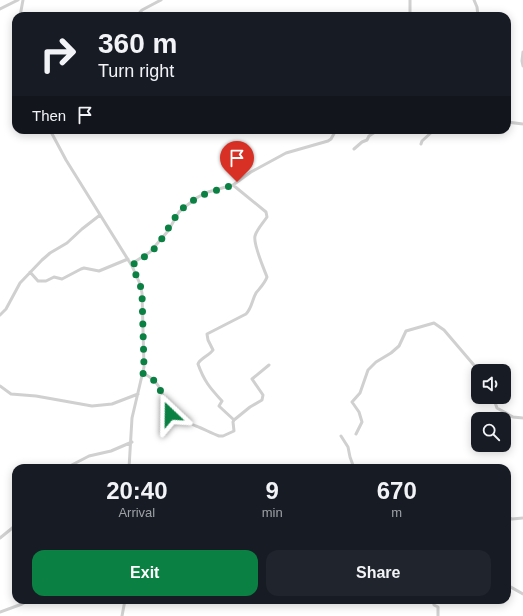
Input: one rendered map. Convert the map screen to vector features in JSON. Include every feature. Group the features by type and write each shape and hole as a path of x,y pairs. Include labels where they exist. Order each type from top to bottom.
{"street":[{"path":"0,9 18,0"},
{"path":"21,12 23,0"},
{"path":"140,12 161,0"},
{"path":"409,12 410,0"},
{"path":"474,0 478,12"},
{"path":"523,52 523,66"},
{"path":"511,122 523,124"},
{"path":"52,134 66,160 132,266 140,284 142,293 144,367 132,418 132,442 129,464"},
{"path":"132,266 136,261 150,252 168,231 180,212 186,206 208,192 233,185 251,172 286,153 328,142 334,134"},
{"path":"354,149 362,142 367,140 372,134"},
{"path":"421,144 422,141 430,134"},
{"path":"233,185 263,209 267,215 254,240 256,250 267,277 246,314 208,334 208,340 212,350 200,360 198,364 203,378 208,386 222,400 219,406 234,420"},
{"path":"0,315 6,309 20,283 46,256 67,243 100,215"},
{"path":"30,272 38,281 46,281 54,277 62,279 80,269 87,268 99,271 128,260"},
{"path":"356,434 362,422 359,412 352,402 360,393 368,370 376,362 399,346 406,331 434,324 444,330 473,364"},
{"path":"142,373 149,376 158,384 170,414 176,418 221,436 234,431 232,422 250,407 262,400 263,395 252,379 269,365"},
{"path":"0,386 11,394 36,396 92,406 112,404 138,394"},
{"path":"496,404 497,408 513,417 523,418"},
{"path":"341,436 348,447 353,464"},
{"path":"74,464 89,456 112,451 132,442"},
{"path":"511,519 523,518"},
{"path":"0,538 12,528"},
{"path":"511,587 523,594"},
{"path":"0,612 22,604"},
{"path":"122,616 124,604"},
{"path":"434,604 438,607 438,616"}],"route":[{"path":"170,414 158,384 149,376 142,373 144,367 142,293 140,284 132,266 136,261 150,252 162,239 175,218 186,206 208,192 228,187 237,182"}]}
